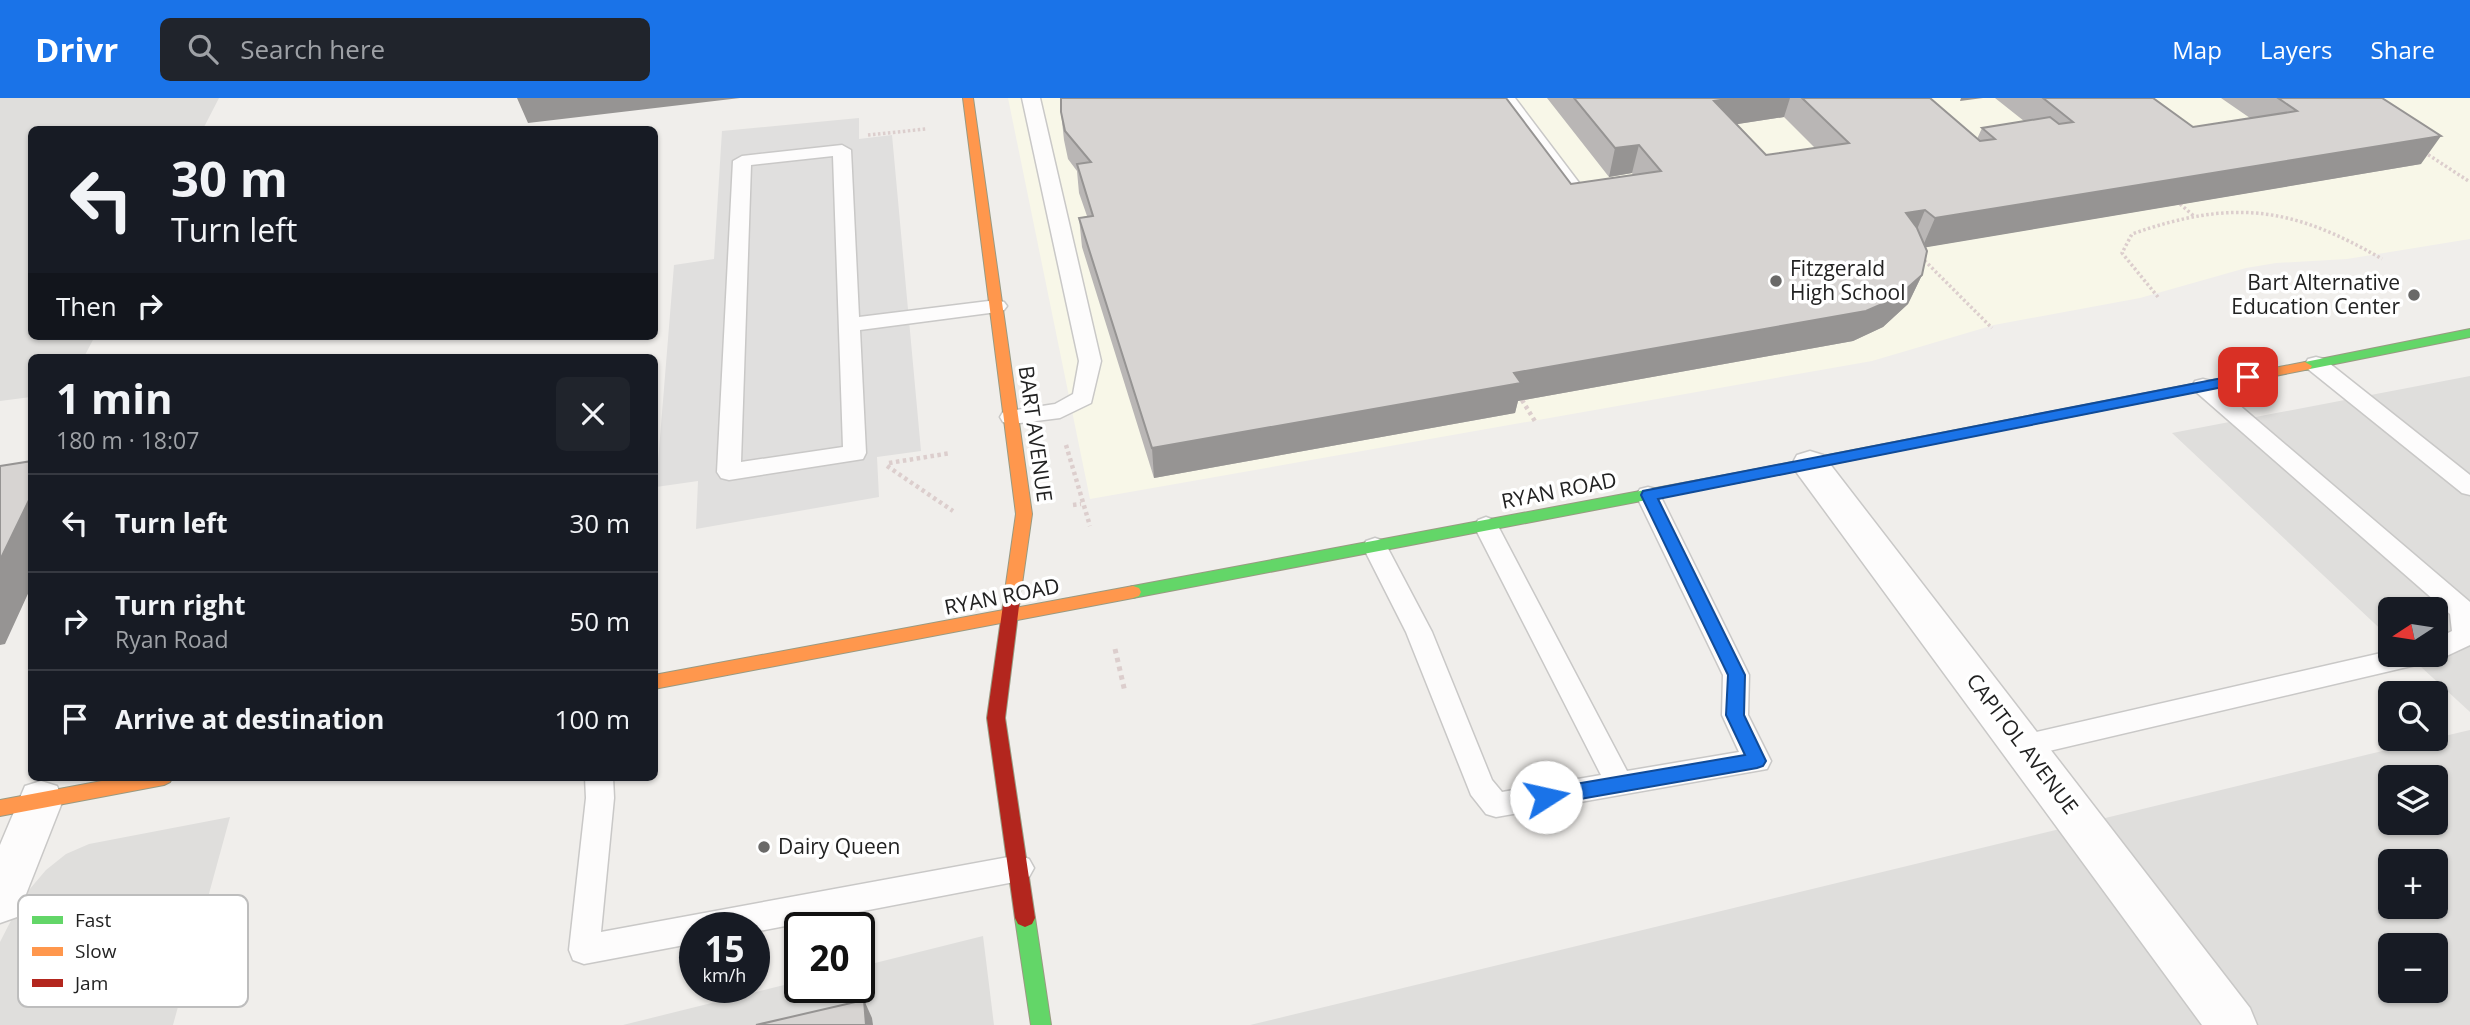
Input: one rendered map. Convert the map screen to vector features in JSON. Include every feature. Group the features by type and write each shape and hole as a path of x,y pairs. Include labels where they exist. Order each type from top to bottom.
{"main road":[{"name":"BART AVENUE","path":"968,98 1024,514 996,718 1041,1025"},
{"name":"RYAN ROAD","path":"658,681 1011,617 1810,464 2470,334"},
{"path":"45,795 138,781"}],"street":[{"name":"CAPITOL AVENUE","path":"1810,464 2232,1025"},
{"path":"0,902 45,795"}],"lane":[{"path":"1011,418 1060,411 1083,398 1090,360 1031,98"},
{"path":"1506,98 1577,192"},
{"path":"842,150 849,325 855,453 729,472 742,161 842,150"},
{"path":"849,325 997,306"},
{"path":"2316,364 2470,487"},
{"path":"2203,386 2447,597"},
{"path":"1376,547 1419,632 1481,787 1496,806 1757,761 1735,715 1737,675 1648,495"},
{"path":"1486,526 1620,784"},
{"path":"2448,598 2462,610 2465,636 2448,645"},
{"path":"2024,746 2378,664"},
{"path":"599,781 600,799 584,950 679,932"},
{"path":"770,915 1019,868"}],"path":[{"path":"842,150 864,135 926,129"},
{"path":"2415,146 2470,182"},
{"path":"2179,204 2196,217"},
{"path":"2158,297 2122,253 2132,234 2163,223 2196,217 2234,212 2287,216 2350,240 2382,259"},
{"path":"1914,250 1992,328"},
{"path":"1522,400 1536,423"},
{"path":"1066,444 1081,504 1090,526"},
{"path":"951,453 883,464 953,511"},
{"path":"1073,505 1081,504"},
{"path":"1115,649 1125,692"}],"shaded area":[{"path":"0,98 219,98 205,126 28,126 28,340 93,340 86,354 28,354 28,397 0,401"},
{"path":"1008,98 2470,98 2470,239 2347,259 2276,263 2246,268 2140,298 1994,325 1872,361 1090,499"},
{"path":"859,118 859,139 892,135 921,451 877,457 879,497 696,529 698,481 658,487 658,462 674,265 714,259 722,131"},
{"path":"2470,376 2470,712 2448,692 2448,681 2436,681 2421,667 2448,667 2448,597 2378,597 2378,627 2172,433"},
{"path":"2470,730 2470,1025 1250,1025 2383,751 2448,751 2448,735"},
{"path":"230,817 209,895 25,895 46,870 66,854 89,844"},
{"path":"18,907 18,1007 178,1007 173,1025 0,1025 0,942"},
{"path":"983,936 994,1025 623,1025 712,1003 770,1003 770,988 784,985 784,1003 875,1003 875,963"}],"building":[{"path":"1061,98 1506,98 1571,184 1661,171 1639,145 1615,148 1574,98 1733,98 1714,101 1766,155 1849,143 1802,98 1930,98 1980,141 1995,139 1982,128 2050,117 2059,124 2073,122 2043,98 2153,98 2193,127 2297,111 2278,98 2382,98 2441,136 1935,218 1925,210 1906,213 1917,228 1927,251 1922,275 1896,298 1866,311 1514,373 1521,383 1152,448 1079,218 1093,216 1077,164 1091,162 1065,131"},
{"path":"28,462 28,502 0,560 0,466"},
{"path":"851,1003 864,1003 866,1025 756,1025"}],"traffic: fast":[{"path":"2305,366 2470,333"},
{"path":"1133,592 1736,478"},
{"path":"1025,918 1041,1025"}],"traffic: slow":[{"path":"968,98 1024,514 1012,598"},
{"path":"1736,478 2305,366"},
{"path":"658,681 1133,592"},
{"path":"0,808 143,781"}],"traffic: jam":[{"path":"1012,598 996,718 1025,918"}],"place":[{"name":"Fitzgerald High School","path":"1776,281"},
{"name":"Bart Alternative Education Center","path":"2414,295"},
{"name":"Dairy Queen","path":"764,847"}],"route":[{"path":"1546,797 1757,761 1735,715 1737,675 1648,495 2248,377"}]}
